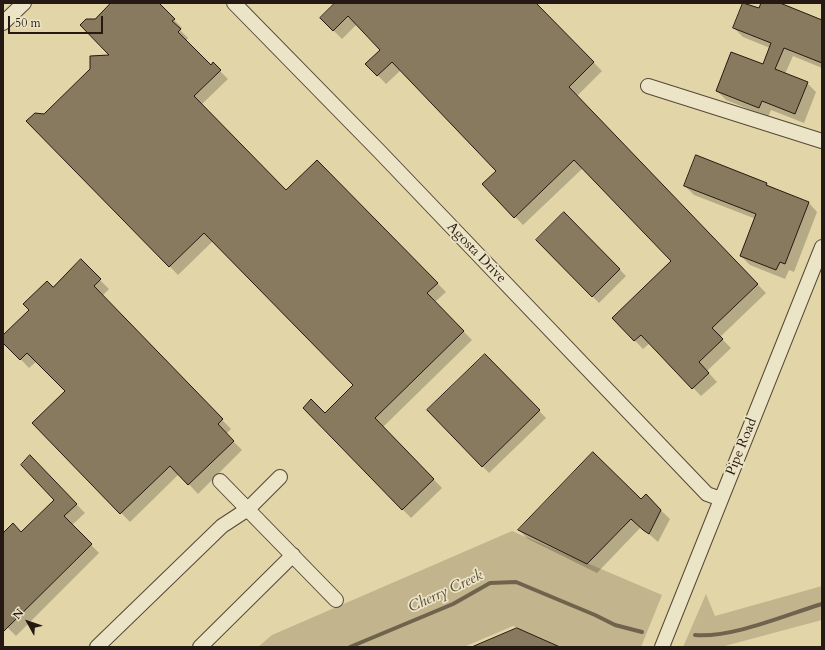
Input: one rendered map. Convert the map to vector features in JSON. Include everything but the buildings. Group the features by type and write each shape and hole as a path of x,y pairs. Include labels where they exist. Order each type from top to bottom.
{"street":[{"path":"3,23 24,3"},
{"name":"Agosta Drive","path":"234,3 380,152 707,494 720,499"},
{"path":"648,86 822,141"},
{"name":"Pipe Road","path":"662,647 720,499 822,248"},
{"path":"97,647 222,526 248,509 280,477"},
{"path":"220,481 336,600"},
{"path":"200,647 293,555"}],"shaded area":[{"path":"512,531 662,595 641,647 560,647 513,626 464,647 258,647 272,635"},
{"path":"822,586 822,620 721,647 683,647 706,594 715,616"}],"waterway":[{"name":"Cherry Creek","path":"350,647 453,604 490,583 516,582 595,615 615,625 642,632"},
{"name":"Cherry Creek","path":"695,635 726,633 759,625 822,604"}]}
